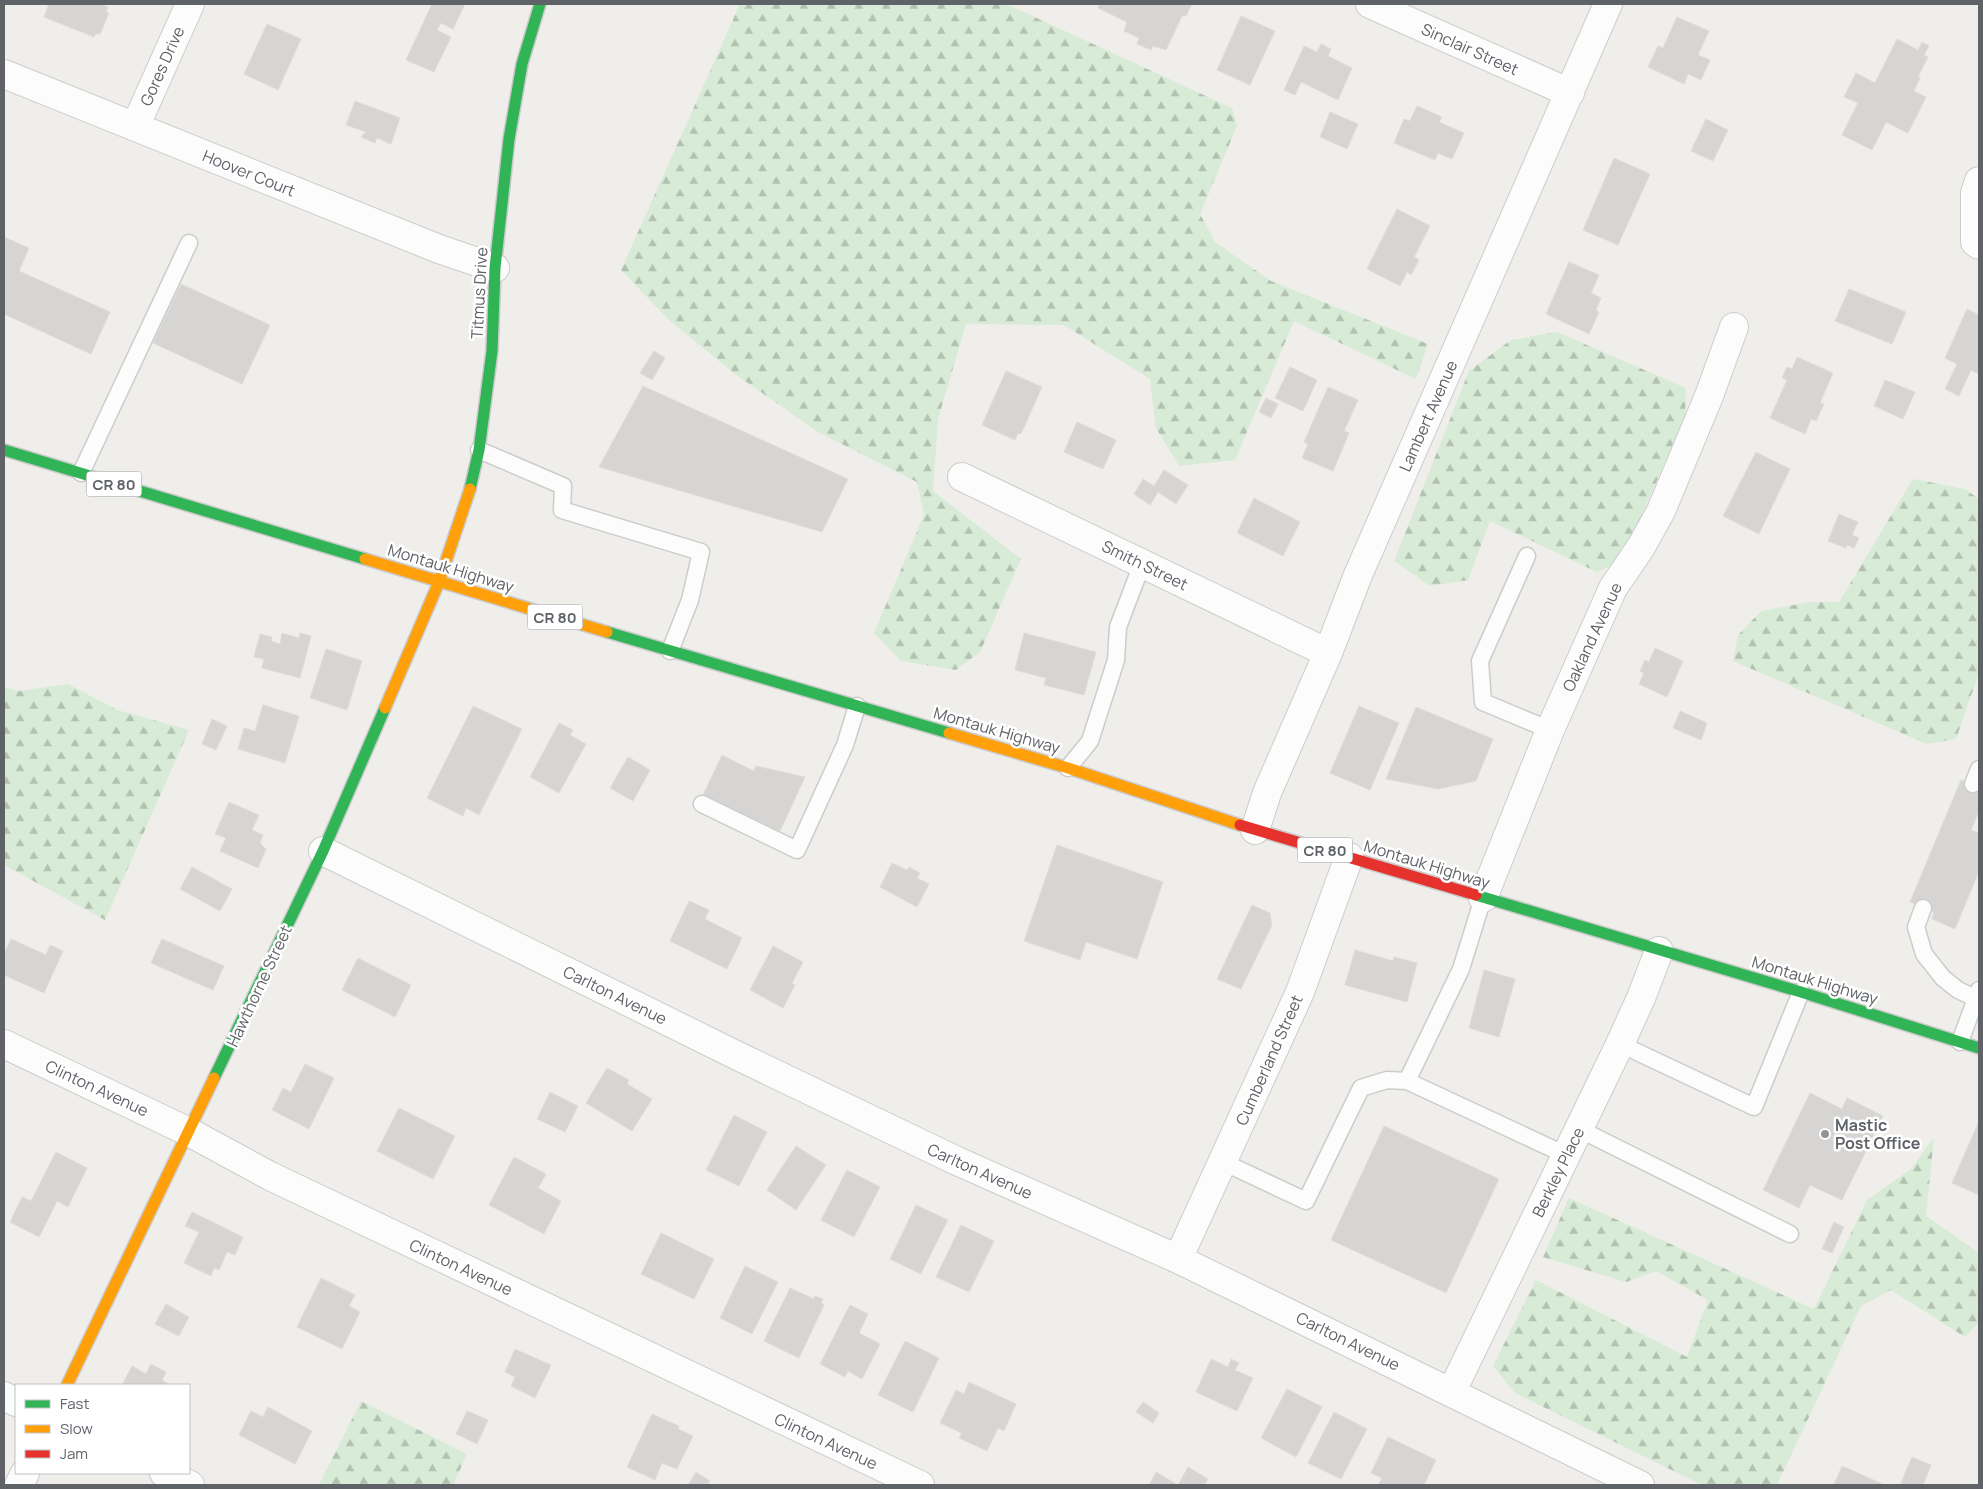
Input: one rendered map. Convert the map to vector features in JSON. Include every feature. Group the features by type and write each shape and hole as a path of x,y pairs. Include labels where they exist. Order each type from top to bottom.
{"main road":[{"name":"Titmus Drive","path":"439,582 473,480 479,450 492,351 495,268 509,139 522,64 540,4"},
{"name":"Montauk Highway","path":"4,450 278,531 439,582 1068,768 1255,830 1801,992 1979,1048"},
{"name":"Hawthorne Street","path":"67,1384 323,851 439,582"}],"street":[{"name":"Gores Drive","path":"135,127 190,4"},
{"name":"Sinclair Street","path":"1370,4 1570,93"},
{"name":"Lambert Avenue","path":"1255,830 1267,793 1328,653 1366,558 1608,4"},
{"name":"Hoover Court","path":"4,74 439,249 495,268"},
{"path":"1977,244 1975,193 1979,181"},
{"name":"Oakland Avenue","path":"1484,898 1550,730 1613,588 1641,547 1661,511 1709,396 1734,327"},
{"name":"Smith Street","path":"962,477 1328,653"},
{"name":"Carlton Avenue","path":"323,851 744,1059 930,1148 1178,1259 1452,1391 1640,1485"},
{"name":"Cumberland Street","path":"1178,1259 1300,992 1349,857"},
{"name":"Berkley Place","path":"1452,1391 1620,1044 1641,998 1659,950"},
{"name":"Clinton Avenue","path":"4,1044 189,1132 270,1176 920,1485"},
{"path":"166,1474 190,1485"}],"lane":[{"path":"81,473 189,243"},
{"path":"479,450 563,486 562,510 701,552 690,600 670,651"},
{"path":"1527,556 1480,661 1483,702 1550,730"},
{"path":"1068,768 1090,741 1116,660 1118,627 1142,564"},
{"path":"702,804 797,850 845,746 857,706"},
{"path":"1973,784 1979,769"},
{"path":"1407,1081 1462,970 1484,898"},
{"path":"1923,908 1916,927 1924,954 1943,978 1958,990 1977,994 1960,1042"},
{"path":"1620,1044 1754,1107 1801,992"},
{"path":"1223,1162 1306,1201 1361,1088 1387,1080 1407,1081 1566,1155"},
{"path":"1579,1129 1790,1234"}],"green space":[{"path":"740,4 1006,4 1232,108 1237,126 1200,214 1215,242 1271,281 1428,344 1416,379 1294,321 1235,460 1179,466 1156,428 1150,379 1064,325 966,324 938,419 933,491 1021,559 980,652 956,670 901,661 874,633 924,515 917,482 818,432 735,374 669,320 621,270"},
{"path":"1557,332 1686,388 1685,416 1622,561 1597,572 1490,521 1468,580 1430,586 1394,561 1469,371 1511,340"},
{"path":"1913,479 1965,489 1979,499 1979,673 1956,739 1927,744 1733,661 1738,635 1761,611 1810,602 1839,602"},
{"path":"68,684 117,710 189,730 105,920 4,865 4,687 19,691"},
{"path":"1934,1137 1926,1216 1979,1253 1979,1322 1965,1337 1891,1290 1861,1306 1777,1485 1702,1485 1515,1393 1493,1366 1536,1280 1687,1357 1708,1300 1656,1271 1626,1282 1543,1257 1569,1198 1814,1309 1867,1200 1912,1168"},
{"path":"361,1401 467,1454 453,1485 319,1485"}],"building":[{"path":"49,4 101,4 108,7 106,12 109,13 100,34 95,34 94,37 44,17"},
{"path":"432,4 465,4 453,29 441,23 437,30 451,37 434,72 406,60"},
{"path":"1099,4 1192,4 1186,16 1182,16 1166,50 1153,46 1151,50 1137,44 1139,38 1124,31 1127,22 1098,8"},
{"path":"1241,16 1275,31 1250,85 1217,70"},
{"path":"1677,17 1709,31 1698,55 1710,60 1701,80 1688,74 1684,84 1648,67 1658,46 1663,48"},
{"path":"267,24 301,39 278,90 244,74"},
{"path":"1897,39 1918,50 1922,42 1929,46 1924,55 1928,57 1918,77 1920,78 1914,91 1926,97 1908,133 1886,122 1872,150 1842,135 1858,103 1844,97 1856,73 1875,83"},
{"path":"1321,44 1331,49 1328,56 1352,68 1338,100 1301,82 1295,95 1284,90 1304,46 1317,52"},
{"path":"355,101 400,118 391,144 377,138 375,143 361,137 366,132 346,125"},
{"path":"1417,106 1442,117 1439,122 1464,133 1452,159 1438,153 1435,160 1394,143 1404,119 1410,121"},
{"path":"1330,112 1358,124 1347,149 1320,137"},
{"path":"1706,119 1728,130 1713,161 1691,151"},
{"path":"1614,158 1650,174 1618,245 1583,230"},
{"path":"1397,209 1430,226 1414,257 1419,260 1411,275 1407,272 1400,286 1367,269"},
{"path":"4,237 29,248 19,271 110,312 91,354 4,314"},
{"path":"1569,262 1599,275 1591,293 1601,298 1596,310 1599,312 1589,334 1546,314"},
{"path":"181,284 270,325 242,384 153,343"},
{"path":"1849,289 1906,312 1892,344 1835,321"},
{"path":"1967,309 1979,315 1979,374 1971,370 1959,396 1945,389 1957,364 1945,358"},
{"path":"654,351 665,358 652,380 640,373"},
{"path":"1797,357 1833,373 1820,403 1824,404 1816,421 1811,419 1805,434 1770,418 1787,380 1782,378 1787,367 1792,369"},
{"path":"1290,367 1317,380 1303,411 1275,398"},
{"path":"1006,371 1042,387 1021,434 1018,433 1015,440 982,425"},
{"path":"1885,380 1915,392 1903,419 1874,406"},
{"path":"643,386 848,479 822,532 599,467"},
{"path":"1328,387 1358,400 1344,431 1349,433 1333,471 1302,458 1308,444 1304,442"},
{"path":"1266,398 1278,404 1271,418 1259,412"},
{"path":"1077,422 1116,440 1103,469 1064,452"},
{"path":"1756,452 1790,469 1759,534 1723,516"},
{"path":"1164,470 1188,485 1176,504 1158,492 1150,505 1134,494 1143,479 1154,486"},
{"path":"1254,498 1300,522 1283,556 1237,533"},
{"path":"1839,514 1858,522 1852,535 1859,538 1854,548 1847,545 1846,548 1828,541"},
{"path":"282,633 299,638 300,633 311,636 300,678 262,668 264,659 254,657 260,634 272,637 271,641 280,644"},
{"path":"1024,633 1096,652 1084,695 1044,685 1046,678 1015,670"},
{"path":"1655,648 1683,661 1667,697 1639,684 1644,673 1640,671 1645,660 1649,662"},
{"path":"326,649 362,661 347,710 310,698"},
{"path":"263,705 299,716 285,763 238,749 244,728 255,731"},
{"path":"473,706 522,729 479,815 466,808 463,816 427,798"},
{"path":"1359,706 1399,723 1370,790 1330,773"},
{"path":"1416,707 1493,739 1476,781 1438,789 1386,779"},
{"path":"1680,711 1707,723 1701,740 1673,728"},
{"path":"212,719 227,726 216,750 202,744"},
{"path":"559,723 573,730 570,735 586,744 559,793 530,777"},
{"path":"722,755 754,771 756,766 805,777 780,831 703,795"},
{"path":"628,757 650,770 633,801 610,788"},
{"path":"1961,780 1979,787 1979,811 1971,830 1979,833 1979,871 1955,929 1932,919 1934,912 1910,902"},
{"path":"229,802 259,815 252,830 263,835 260,843 266,849 258,868 220,851 226,838 215,834"},
{"path":"1057,845 1163,882 1137,959 1086,942 1080,960 1024,941"},
{"path":"892,863 907,870 909,867 920,873 917,878 929,884 917,907 880,887"},
{"path":"192,867 232,889 220,911 180,889"},
{"path":"689,901 709,910 705,919 742,938 727,969 670,941"},
{"path":"1252,905 1270,913 1272,925 1241,989 1217,979"},
{"path":"11,939 46,955 50,945 63,951 44,993 4,975 4,954"},
{"path":"162,939 224,966 213,990 151,963"},
{"path":"773,946 803,962 792,983 795,985 783,1008 750,990"},
{"path":"1355,950 1393,961 1394,957 1417,963 1407,1002 1345,985"},
{"path":"358,958 411,985 395,1017 342,990"},
{"path":"1484,970 1515,979 1499,1037 1469,1028"},
{"path":"305,1064 334,1078 309,1129 272,1110 283,1088 291,1092"},
{"path":"607,1068 629,1080 627,1084 652,1099 632,1131 586,1103"},
{"path":"550,1092 578,1106 565,1132 537,1119"},
{"path":"1810,1093 1842,1109 1847,1098 1883,1116 1842,1200 1810,1185 1799,1208 1763,1190"},
{"path":"399,1108 455,1136 433,1179 377,1151"},
{"path":"734,1115 767,1132 739,1186 706,1170"},
{"path":"1979,1121 1979,1195 1952,1183"},
{"path":"1384,1126 1499,1179 1446,1293 1331,1240"},
{"path":"796,1146 826,1165 796,1210 767,1190"},
{"path":"56,1152 87,1168 68,1207 57,1201 39,1237 10,1222 22,1197 31,1201"},
{"path":"514,1157 546,1174 538,1188 561,1201 544,1234 489,1205"},
{"path":"847,1170 880,1187 854,1237 821,1220"},
{"path":"916,1205 948,1220 921,1274 890,1259"},
{"path":"192,1212 243,1237 235,1255 227,1252 219,1270 214,1268 211,1276 184,1263 199,1232 185,1226"},
{"path":"1834,1222 1844,1227 1832,1253 1822,1249"},
{"path":"961,1225 994,1241 969,1292 936,1277"},
{"path":"661,1233 714,1259 694,1299 641,1274"},
{"path":"745,1266 778,1282 752,1334 720,1318"},
{"path":"321,1278 355,1295 349,1306 360,1312 342,1349 297,1327"},
{"path":"790,1288 814,1299 815,1296 823,1299 821,1303 824,1305 799,1358 764,1341"},
{"path":"166,1304 189,1317 179,1336 155,1324"},
{"path":"850,1305 868,1314 859,1333 880,1344 862,1379 848,1371 845,1377 820,1364"},
{"path":"905,1341 939,1358 913,1412 878,1395"},
{"path":"515,1349 551,1365 535,1398 511,1386 515,1377 505,1372"},
{"path":"1211,1359 1228,1367 1231,1359 1239,1363 1235,1370 1253,1378 1237,1411 1196,1392"},
{"path":"151,1364 166,1372 162,1380 168,1384 123,1384 132,1366 146,1374"},
{"path":"969,1382 1016,1404 1004,1431 998,1428 987,1451 959,1438 962,1433 940,1423 956,1390 964,1394"},
{"path":"1287,1389 1322,1407 1296,1457 1261,1438"},
{"path":"1143,1402 1159,1413 1153,1423 1136,1412"},
{"path":"268,1407 312,1431 295,1464 239,1435 251,1411 263,1417"},
{"path":"467,1411 488,1420 477,1444 456,1434"},
{"path":"1334,1412 1367,1429 1341,1479 1308,1463"},
{"path":"652,1414 679,1426 678,1429 693,1436 677,1469 662,1463 655,1480 627,1467"},
{"path":"1388,1437 1436,1460 1424,1485 1378,1485 1382,1478 1371,1473"},
{"path":"1912,1457 1931,1465 1923,1485 1900,1485"},
{"path":"1842,1466 1885,1485 1834,1485"},
{"path":"1188,1467 1208,1479 1204,1485 1178,1485"},
{"path":"696,1472 710,1481 707,1485 688,1485"},
{"path":"1156,1472 1178,1485 1149,1485"}],"traffic: fast":[{"path":"470,489 479,450 492,351 495,268 509,139 522,64 540,4"},
{"path":"4,450 365,559"},
{"path":"607,632 949,733"},
{"path":"214,1078 323,851 385,708"},
{"path":"1476,895 1801,992 1979,1048"}],"traffic: slow":[{"path":"385,708 439,582 470,489"},
{"path":"365,559 607,632"},
{"path":"949,733 1068,768 1240,825"},
{"path":"67,1384 214,1078"}],"traffic: jam":[{"path":"1240,825 1476,895"}],"place":[{"name":"Mastic Post Office","path":"1825,1134"}]}
